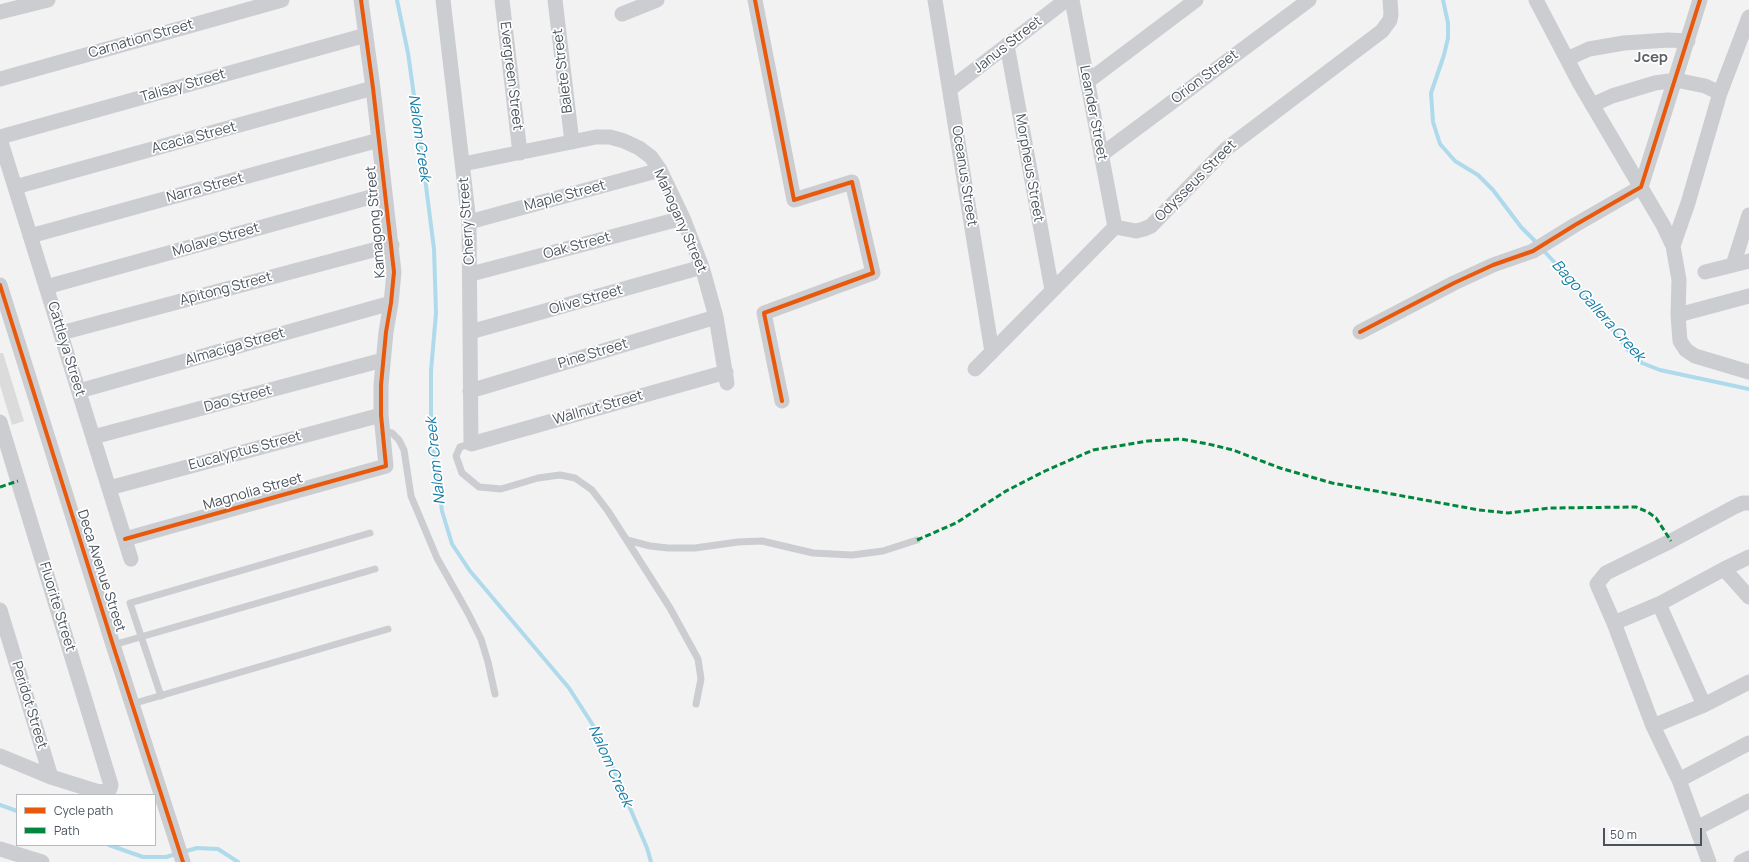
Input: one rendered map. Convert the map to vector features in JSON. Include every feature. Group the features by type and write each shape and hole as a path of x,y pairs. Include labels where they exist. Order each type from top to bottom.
{"street":[{"path":"0,12 48,0"},
{"name":"Carnation Street","path":"0,79 282,0"},
{"name":"Kamagong Street","path":"361,0 373,88 394,272 383,360 381,415 386,466"},
{"name":"Cherry Street","path":"443,0 469,222 471,274 471,444"},
{"name":"Evergreen Street","path":"502,0 520,153"},
{"name":"Balete Street","path":"555,0 572,142"},
{"path":"622,14 657,0"},
{"path":"754,0 794,200 852,182 873,273 764,313 782,401"},
{"name":"Oceanus Street","path":"935,0 992,352"},
{"name":"Janus Street","path":"950,89 1066,0"},
{"name":"Leander Street","path":"1072,0 1115,227"},
{"path":"1087,82 1196,0"},
{"name":"Orion Street","path":"1101,155 1309,0"},
{"name":"Odysseus Street","path":"1115,227 1136,230 1151,226 1210,163 1226,149 1382,31 1390,20 1392,14 1390,0"},
{"path":"1536,0 1592,105 1663,225 1673,246 1679,280 1678,315 1680,341 1686,350 1695,356 1749,372"},
{"path":"1360,332 1454,283 1493,265 1533,252 1575,225 1641,187 1700,0"},
{"path":"1673,246 1688,203 1720,93 1749,17"},
{"name":"Talisay Street","path":"0,138 366,35"},
{"path":"1567,59 1589,50 1624,42 1668,40 1688,41"},
{"name":"Morpheus Street","path":"1007,45 1052,290"},
{"path":"1592,105 1654,82 1676,80 1705,86 1720,93"},
{"name":"Acacia Street","path":"15,187 373,88"},
{"name":"Mahogany Street","path":"463,164 596,137 610,137 624,141 639,148 651,157 660,170 683,218 702,267 716,317 726,378"},
{"name":"Cattleya Street","path":"0,138 132,559"},
{"name":"Narra Street","path":"30,236 379,140"},
{"name":"Maple Street","path":"469,222 660,170"},
{"name":"Molave Street","path":"46,287 385,193"},
{"path":"1734,265 1749,215"},
{"name":"Oak Street","path":"471,274 683,218"},
{"path":"975,369 1115,227"},
{"name":"Apitong Street","path":"61,333 392,245"},
{"path":"1705,272 1749,261"},
{"name":"Olive Street","path":"470,332 702,267"},
{"name":"Deca Avenue Street","path":"0,285 183,862"},
{"path":"1678,315 1749,296"},
{"name":"Almaciga Street","path":"79,391 391,303"},
{"name":"Pine Street","path":"470,391 716,317"},
{"name":"Dao Street","path":"93,437 383,360"},
{"name":"Wallnut Street","path":"471,444 726,378"},
{"name":"Eucalyptus Street","path":"109,488 381,415"},
{"name":"Fluorite Street","path":"0,422 111,784 107,791 99,792 51,777"},
{"name":"Magnolia Street","path":"125,539 386,466"},
{"path":"1709,862 1678,780 1653,726 1614,623 1597,584 1602,576 1736,506 1743,503 1749,503"},
{"path":"1614,623 1659,604 1749,557"},
{"path":"1724,569 1749,597"},
{"path":"1659,604 1704,705"},
{"name":"Peridot Street","path":"0,610 51,777"},
{"path":"1653,726 1704,705 1749,682"},
{"path":"1678,780 1749,743"},
{"path":"0,756 51,777"},
{"path":"1697,828 1749,800"},
{"path":"0,849 42,862"},
{"path":"1741,862 1749,858"}],"lane":[{"path":"382,430 392,433 399,440 404,450 411,496 437,558 481,639 495,694"},
{"path":"471,444 460,447 456,456 462,473 478,487 501,489 538,478 560,475 575,478 592,490 627,540 670,608 698,659 701,679 696,704"},
{"path":"161,696 130,603 370,533"},
{"path":"627,540 650,546 668,548 695,548 738,542 762,541 813,553 852,555 883,551 916,540"},
{"path":"113,645 375,570"},
{"path":"132,704 388,629"}],"building":[{"path":"0,353 3,353 24,421 12,425 0,385"}],"waterway":[{"name":"Nalom Creek","path":"397,0 408,53 434,249 436,313 431,371 431,433 442,511 452,544 470,571 569,688 598,733 647,848 651,862"},
{"name":"Bago Gallera Creek","path":"1443,0 1448,23 1448,38 1431,93 1433,122 1440,144 1455,161 1478,175 1493,190 1521,227 1538,244"},
{"name":"Bago Gallera Creek","path":"1543,250 1596,307 1628,350 1642,363 1660,370 1749,389"},
{"path":"0,805 16,811"},
{"path":"112,846 143,857 166,857 197,848 218,849 238,862"}],"marked path":[{"path":"917,540 956,523 1006,491 1045,471 1093,450 1148,441 1181,439 1233,450 1280,468 1332,483 1479,510 1508,513 1550,508 1636,507 1648,512 1656,518 1671,541"},
{"path":"0,487 18,481"}],"cycle path":[{"path":"125,539 386,466 381,415 381,385 394,272 373,88 361,0"},
{"path":"755,0 794,200 852,182 873,273 764,313 782,401"},
{"path":"1360,332 1454,283 1493,265 1533,251 1641,187 1700,0"},
{"path":"0,285 183,862"}],"district":[{"name":"Jcep","path":"1651,58"}]}
